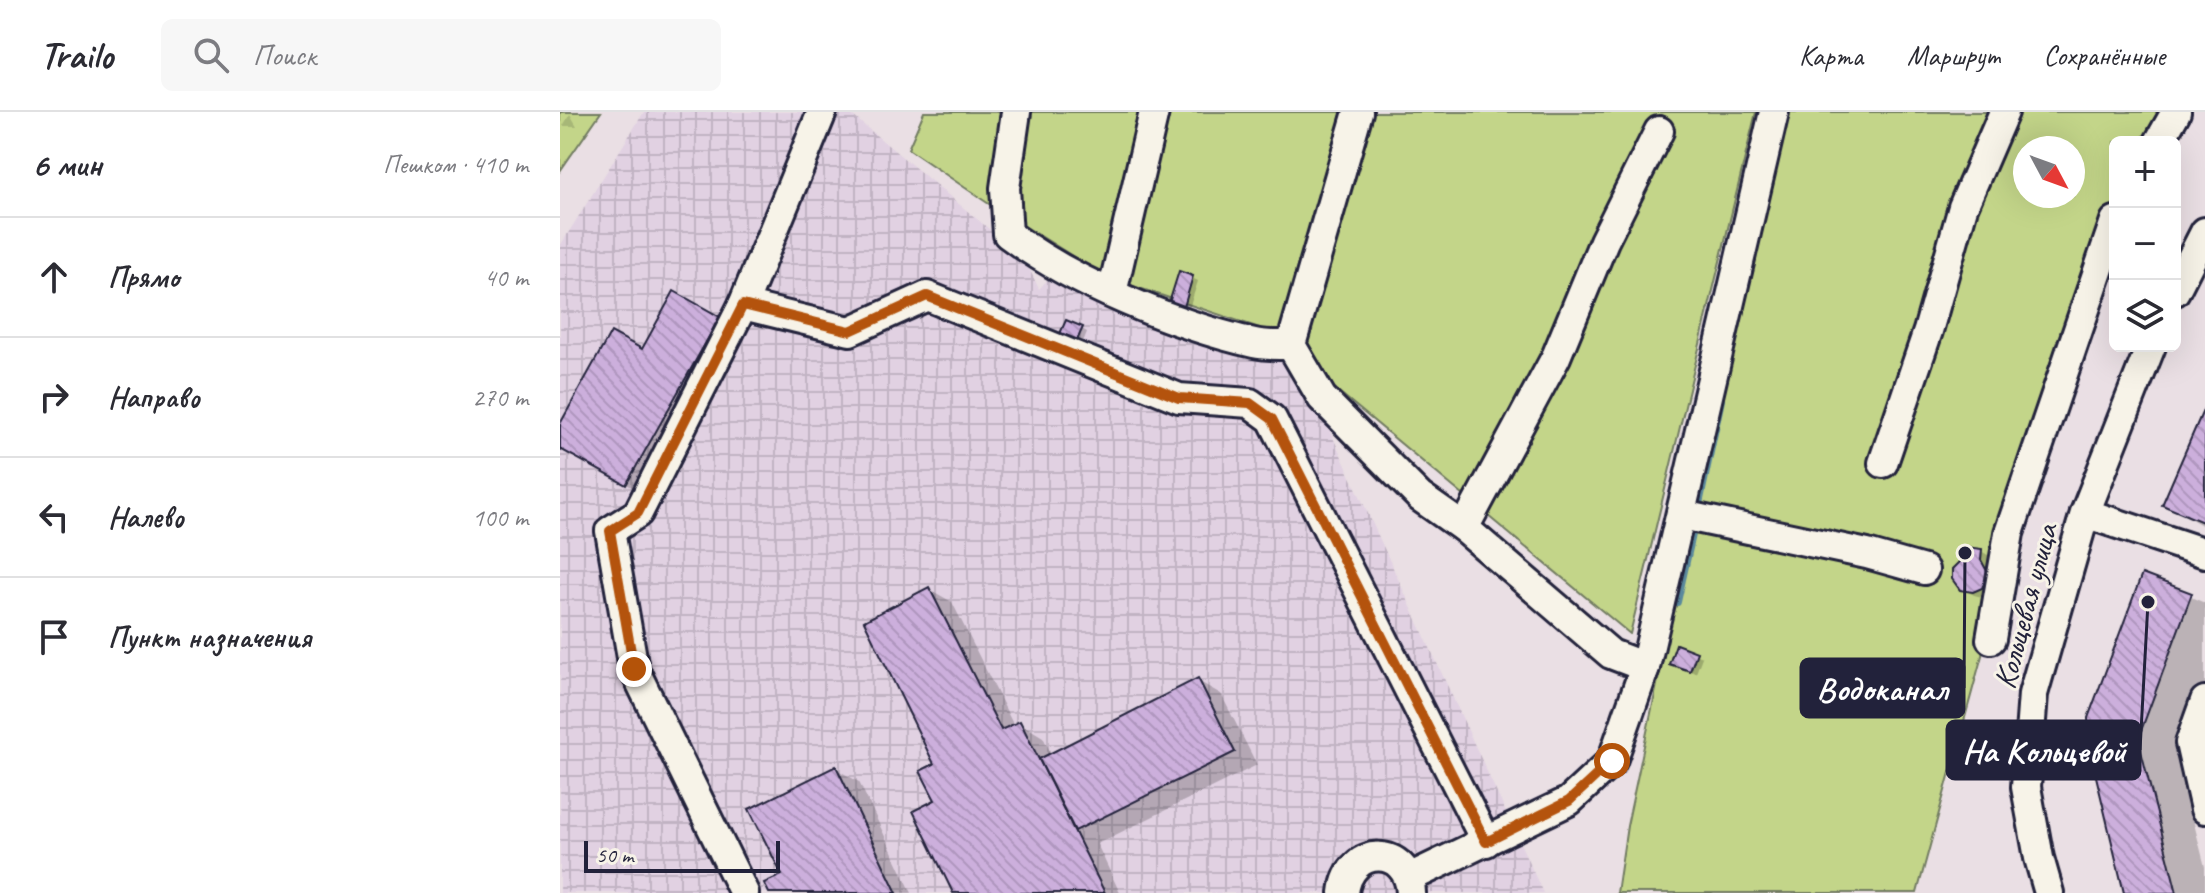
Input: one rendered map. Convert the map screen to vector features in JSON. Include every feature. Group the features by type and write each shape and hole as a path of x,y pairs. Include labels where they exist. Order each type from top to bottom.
{"street":[{"path":"744,893 634,669 610,531 638,513 743,305 822,112"},
{"path":"1016,112 1005,188 1008,234 1029,250 1112,293 1188,324 1257,344 1291,345"},
{"path":"1112,293 1154,112"},
{"path":"1358,112 1291,345 1322,398 1420,497 1464,528 1611,654 1645,667"},
{"path":"1344,893 1351,869 1372,857 1394,860 1403,868 1410,885 1486,842 1569,801 1612,761 1645,667 1774,112"},
{"path":"1883,463 1928,331 1963,207 2004,112"},
{"path":"2162,136 2176,112"},
{"path":"1464,528 1556,357 1604,241 1659,131"},
{"path":"2181,280 2205,232"},
{"path":"1991,639 2009,533 2109,239"},
{"path":"743,305 850,331 927,296 1179,398 1250,403 1272,419 1486,842"},
{"name":"Кольцевая улица","path":"2049,893 2026,787 2033,694 2085,513 2149,352"},
{"path":"2085,513 2205,553"},
{"path":"1682,515 1867,554 1924,570"},
{"path":"2205,701 2190,743 2205,809"}],"shaded area":[{"path":"644,112 848,112 1024,258 1039,289 1050,277 1172,334 1300,366 1543,893 560,893 560,246"}],"green space":[{"path":"560,112 601,112 560,171"},
{"path":"924,112 1756,112 1630,634 1327,382 1302,342 1106,277 908,149"},
{"path":"1784,112 2174,112 2161,136 2109,136 2109,241 2016,531 1917,893 1617,893 1627,826 1736,313"}],"building":[{"path":"1179,271 1193,276 1184,307 1169,303"},
{"path":"674,291 720,317 626,485 560,449 560,424 611,332 642,349"},
{"path":"1066,320 1083,327 1075,345 1058,338"},
{"path":"2205,406 2205,523 2162,505"},
{"path":"1966,547 1982,549 1981,560 1988,573 1982,588 1973,592 1960,590 1952,579 1952,569 1963,558"},
{"path":"2142,574 2192,593 2138,739 2177,893 2124,893 2089,747 2088,718"},
{"path":"929,587 1001,730 1020,721 1105,893 953,893 913,811 935,800 920,771 934,764 864,621"},
{"path":"1676,644 1697,652 1690,671 1669,664"},
{"path":"1198,678 1235,752 1075,831 1039,759"},
{"path":"836,766 897,893 769,893 764,883 782,875 749,809"}],"waterway":[{"path":"1698,509 1721,400"},
{"path":"1677,602 1693,530"}],"place":[{"name":"Водоканал","path":"1965,553"},
{"name":"На Кольцевой","path":"2148,602"}],"route":[{"path":"634,669 610,531 638,513 743,305 850,331 927,296 1179,398 1250,403 1272,419 1486,842 1569,801 1612,761"}]}
